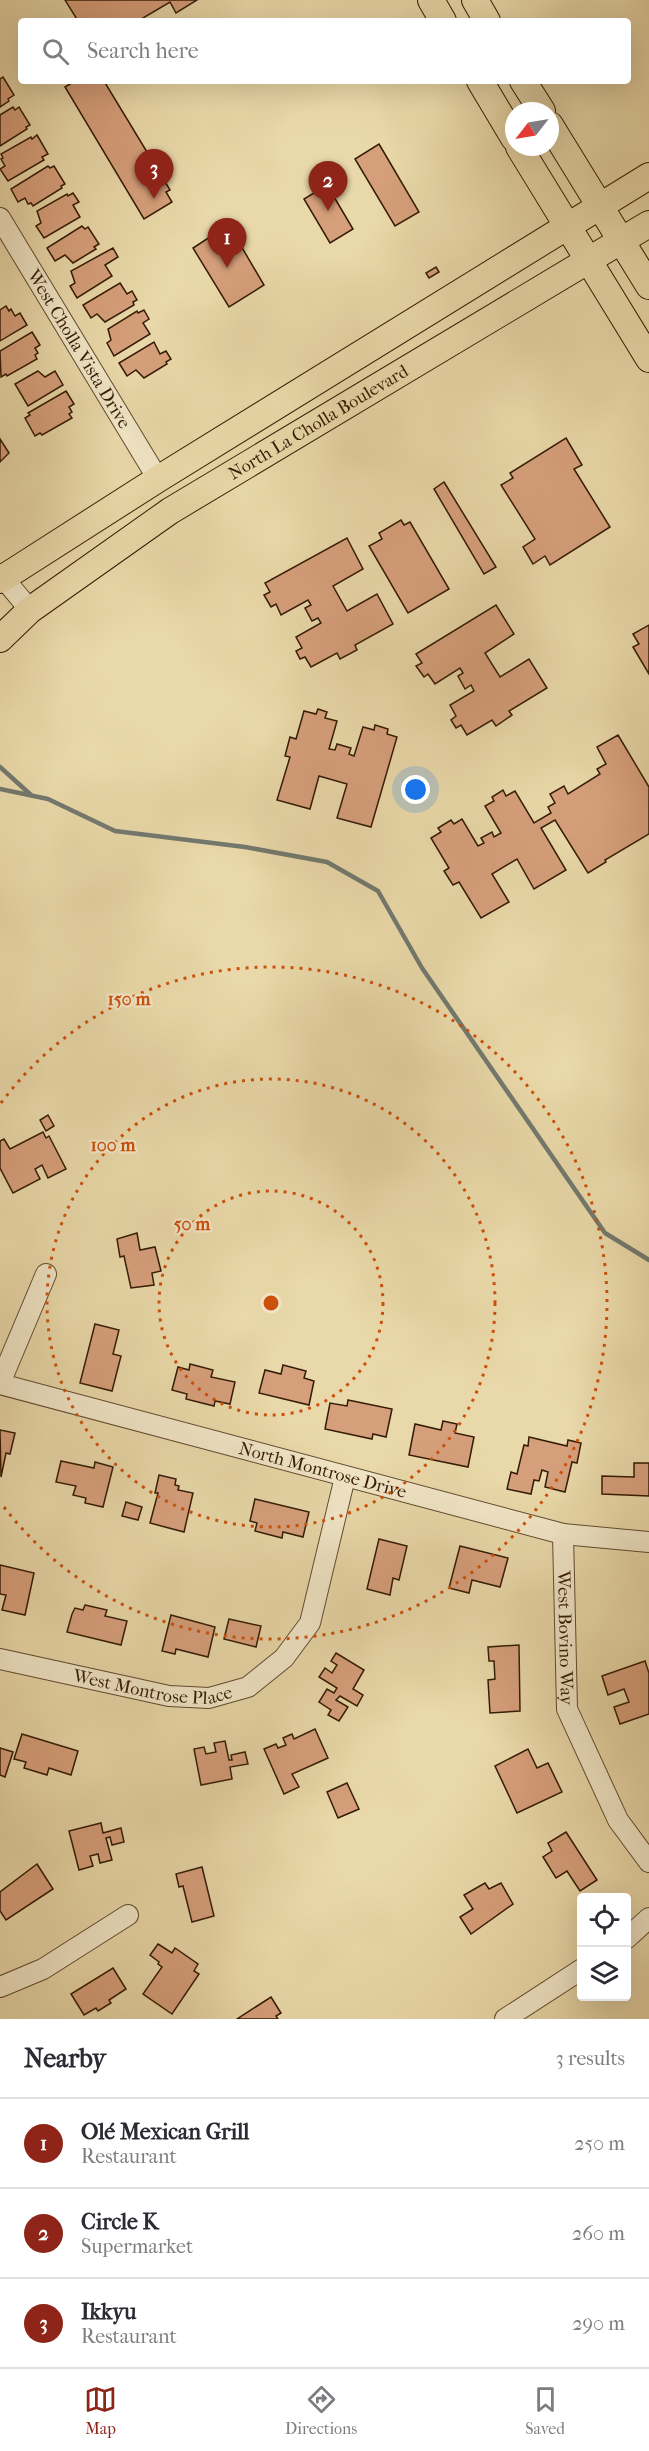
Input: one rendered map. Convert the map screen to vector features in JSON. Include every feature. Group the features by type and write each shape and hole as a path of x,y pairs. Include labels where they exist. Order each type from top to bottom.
{"main road":[{"path":"431,0 441,18"},
{"path":"475,0 485,18"},
{"path":"482,84 505,123"},
{"path":"526,84 537,102"},
{"path":"559,140 649,286"},
{"path":"525,156 649,359"},
{"name":"North La Cholla Boulevard","path":"1,577 649,176"},
{"name":"North La Cholla Boulevard","path":"0,639 30,610 170,512 649,224"}],"street":[{"name":"West Cholla Vista Drive","path":"0,218 158,479"},
{"path":"1,577 30,610"},
{"path":"0,1384 46,1274"},
{"name":"North Montrose Drive","path":"0,1384 345,1478 563,1534 649,1542"},
{"name":"West Montrose Place","path":"0,1659 170,1696 209,1698 248,1686 284,1659 310,1623 345,1478"},
{"name":"West Bovino Way","path":"563,1534 567,1710 618,1820 649,1862"},
{"path":"0,1987 43,1969 128,1915"},
{"path":"631,1935 649,1918"},
{"path":"505,2019 577,1972"}],"building":[{"path":"65,0 197,0 176,13 170,2 143,18 76,18"},
{"path":"3,77 14,95 0,107 0,79"},
{"path":"70,84 106,84 170,190 166,192 172,202 144,219 65,87"},
{"path":"13,107 15,110 19,107 30,125 0,146 0,115"},
{"path":"37,135 48,154 42,157 44,160 8,181 0,169 5,166 1,154"},
{"path":"379,144 419,212 395,226 355,159"},
{"path":"48,166 50,168 54,166 65,184 61,186 62,188 33,206 31,203 28,204 25,198 18,202 11,189"},
{"path":"327,185 353,229 330,243 304,199"},
{"path":"73,193 79,202 73,205 80,217 44,238 36,226 41,223 37,211"},
{"path":"82,226 85,229 88,227 99,244 94,247 96,249 73,263 65,255 55,261 47,248"},
{"path":"219,231 234,234 264,285 229,307 193,248"},
{"path":"113,248 118,257 105,265 112,276 77,298 70,286 75,283 71,271"},
{"path":"436,267 439,272 429,278 426,273"},
{"path":"120,283 127,294 132,291 137,300 133,302 134,305 105,322 97,314 91,318 83,305"},
{"path":"6,306 15,316 20,313 27,325 0,341 0,310"},
{"path":"144,310 149,319 143,323 150,334 114,356 107,343 111,340 108,329 137,311 138,313"},
{"path":"32,332 40,345 35,348 38,353 35,355 37,359 1,377 0,351"},
{"path":"154,342 160,354 166,351 171,359 144,378 136,370 127,376 119,363"},
{"path":"38,371 45,377 55,371 63,385 28,406 15,384"},
{"path":"66,391 74,404 69,407 72,412 69,414 72,418 42,435 40,433 35,436 25,418 30,415 28,413"},
{"path":"566,438 582,465 574,469 610,527 550,565 545,556 533,564 523,547 535,539 501,485 513,478 510,473"},
{"path":"0,439 9,453 0,462"},
{"path":"444,482 496,567 484,574 434,489"},
{"path":"401,520 404,525 410,522 449,589 408,613 369,546 382,539 379,533"},
{"path":"347,538 363,569 333,586 347,611 377,594 393,624 355,645 357,650 340,659 337,653 311,667 305,657 300,659 296,651 302,648 296,637 321,623 318,618 312,621 305,608 311,605 308,600 281,615 276,604 271,607 264,595 270,592 265,583"},
{"path":"496,605 514,634 485,653 500,677 529,659 547,688 509,711 512,715 496,726 492,720 467,735 461,725 456,728 451,720 456,716 450,705 474,691 471,685 465,689 458,676 463,673 460,668 435,684 428,674 424,677 416,666 422,663 416,654"},
{"path":"649,625 649,674 633,647 639,644 633,634"},
{"path":"318,709 327,712 325,718 337,721 329,749 335,750 337,744 351,748 349,754 354,756 363,727 374,730 375,725 388,729 387,734 397,737 371,827 337,818 347,784 319,776 310,809 277,800 290,757 285,756 290,737 296,739 304,711 316,714"},
{"path":"618,735 649,787 649,834 588,873 555,820 541,828 566,870 534,889 517,859 492,874 509,902 481,918 459,882 453,885 444,871 449,868 431,838 441,832 438,828 451,820 454,824 462,819 478,846 484,843 481,838 492,832 494,837 501,833 485,806 494,801 492,797 503,790 506,796 515,791 534,823 551,813 548,807 555,803 550,794 564,786 568,794 600,774 597,769 606,764 597,747"},
{"path":"48,1115 54,1126 46,1131 40,1120"},
{"path":"43,1132 46,1138 49,1136 66,1169 48,1178 42,1165 35,1169 40,1179 13,1193 0,1168 0,1141 4,1139 10,1149"},
{"path":"137,1233 140,1250 155,1247 161,1271 152,1273 154,1285 131,1288 124,1256 120,1257 117,1239"},
{"path":"95,1324 119,1330 113,1354 121,1356 112,1391 80,1383"},
{"path":"190,1364 213,1370 211,1377 235,1382 230,1404 215,1401 214,1406 186,1399 187,1394 172,1390 178,1367 189,1370"},
{"path":"283,1365 306,1371 304,1378 314,1381 309,1405 259,1393 265,1370 281,1374"},
{"path":"348,1400 392,1409 386,1437 373,1434 372,1439 325,1429 330,1403 347,1406"},
{"path":"443,1421 457,1424 455,1433 474,1437 468,1467 409,1455 415,1424 441,1430"},
{"path":"0,1430 15,1433 10,1454 6,1453 1,1477"},
{"path":"529,1437 567,1446 568,1440 581,1443 577,1463 572,1462 565,1492 545,1487 548,1472 542,1470 539,1481 534,1480 531,1494 507,1489 511,1472 517,1474 524,1445 528,1446"},
{"path":"61,1461 94,1468 95,1462 113,1467 103,1507 85,1503 86,1498 73,1495 76,1486 56,1482"},
{"path":"634,1463 649,1463 649,1496 602,1494 602,1476 634,1477"},
{"path":"159,1475 176,1479 175,1485 179,1486 178,1490 193,1493 184,1532 150,1523 158,1493 155,1493"},
{"path":"255,1499 309,1512 303,1537 283,1532 282,1538 255,1531 257,1523 250,1521"},
{"path":"126,1502 142,1507 138,1520 122,1516"},
{"path":"379,1539 407,1546 399,1580 393,1578 390,1595 367,1589"},
{"path":"460,1546 508,1558 500,1587 472,1580 469,1593 449,1588"},
{"path":"0,1565 34,1573 25,1615 2,1610 6,1595 0,1594"},
{"path":"85,1605 107,1610 105,1616 127,1621 121,1645 67,1632 75,1608 83,1610"},
{"path":"171,1615 215,1627 208,1657 176,1649 175,1654 162,1651"},
{"path":"229,1619 261,1626 256,1647 224,1639"},
{"path":"519,1645 520,1711 490,1713 488,1680 495,1679 494,1661 489,1661 488,1647"},
{"path":"336,1653 364,1670 353,1689 363,1695 357,1706 340,1696 336,1700 348,1707 339,1721 328,1715 331,1710 319,1702 327,1689 334,1693 337,1688 319,1677 325,1668 332,1673 337,1665 331,1661"},
{"path":"645,1661 649,1673 649,1714 620,1724 614,1707 629,1702 624,1689 608,1695 602,1676"},
{"path":"315,1729 328,1758 292,1774 299,1787 284,1794 264,1749 276,1744 278,1748 286,1745 283,1738 292,1734 294,1739"},
{"path":"22,1734 78,1751 71,1775 49,1768 47,1775 24,1768 26,1762 14,1759"},
{"path":"225,1741 229,1760 232,1760 231,1755 245,1752 248,1764 230,1767 232,1779 201,1785 194,1749 204,1747 206,1754 216,1752 214,1743"},
{"path":"0,1748 13,1752 5,1777 0,1775"},
{"path":"528,1749 537,1768 548,1763 562,1792 517,1813 495,1766"},
{"path":"347,1783 359,1809 338,1818 327,1792"},
{"path":"101,1823 103,1833 121,1828 124,1842 112,1845 110,1837 106,1838 112,1860 100,1863 98,1854 90,1856 93,1866 79,1870 69,1831"},
{"path":"566,1832 597,1880 580,1891 567,1871 556,1878 543,1857 552,1851 548,1843"},
{"path":"37,1864 53,1889 6,1920 0,1911 0,1892"},
{"path":"202,1867 214,1916 192,1922 183,1886 179,1887 176,1874"},
{"path":"485,1883 489,1889 501,1883 513,1904 471,1934 460,1917 473,1909 464,1895"},
{"path":"158,1944 172,1953 175,1948 198,1964 194,1971 199,1974 172,2014 143,1994 162,1967 150,1955"},
{"path":"113,1968 126,1989 109,2000 111,2003 98,2011 96,2008 84,2015 71,1994"},
{"path":"271,1997 281,2013 276,2016 278,2019 237,2019"}],"waterway":[{"path":"0,767 31,795"},
{"path":"0,789 48,799 115,831 245,847 327,862 378,891 422,968 605,1233 649,1260"}],"place":[{"name":"Ikkyu","path":"154,199"},
{"name":"Circle K","path":"328,211"},
{"name":"Olé Mexican Grill","path":"227,268"}]}
